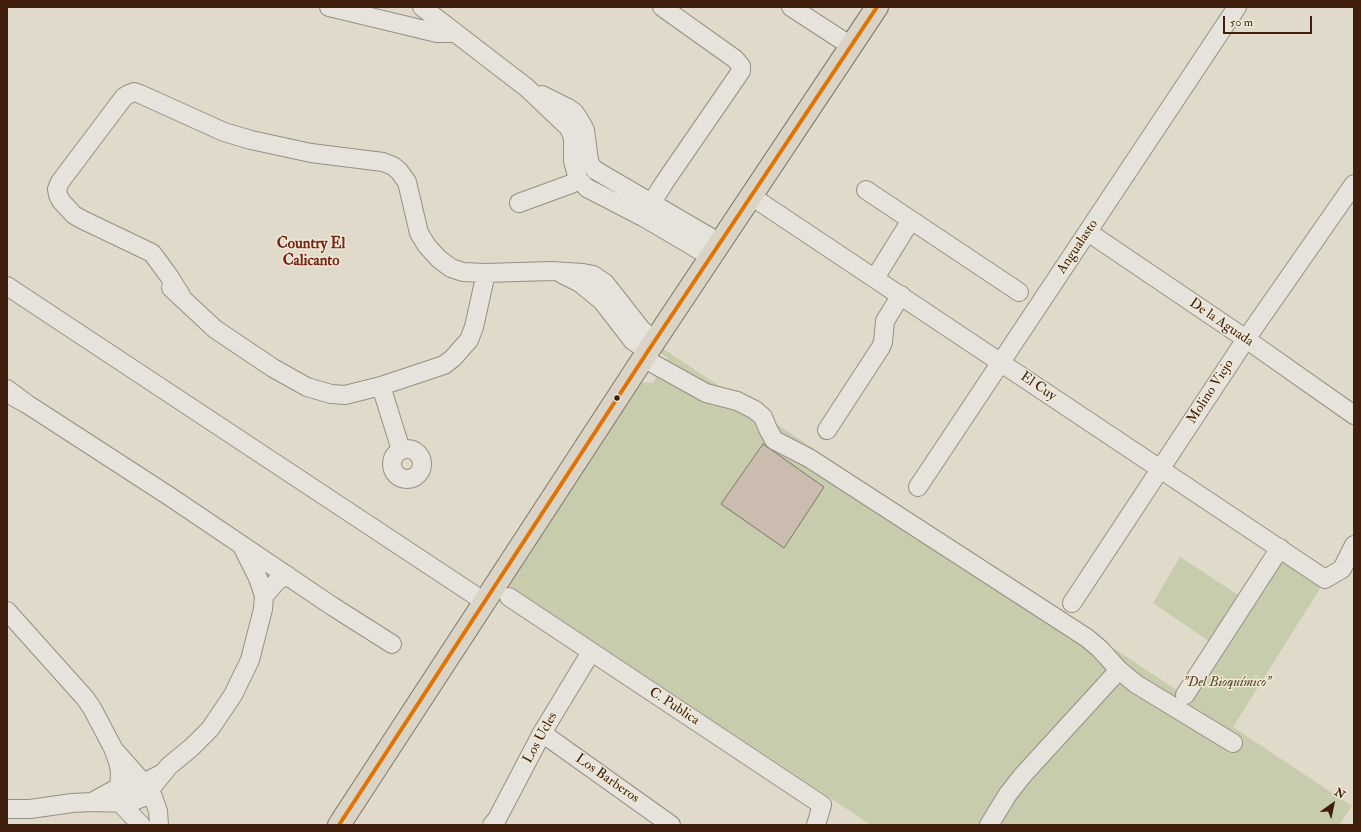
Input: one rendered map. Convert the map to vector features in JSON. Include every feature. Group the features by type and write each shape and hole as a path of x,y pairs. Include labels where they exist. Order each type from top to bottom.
{"main road":[{"path":"339,825 648,350 877,7"}],"street":[{"path":"329,7 362,10 437,33 456,33"},
{"path":"422,7 527,88 568,127 573,139 573,161 578,179 587,188 647,210"},
{"path":"647,210 741,71 741,66 735,58 662,7"},
{"path":"791,7 851,46"},
{"name":"Angualasto","path":"918,487 1237,7"},
{"path":"527,88 568,108 580,119 585,130 589,161 591,165 647,210 715,250"},
{"path":"486,273 474,327 469,340 453,358 438,367 382,386 345,395 331,394 307,386 274,368 216,329 181,296 162,281 132,245 74,215 61,201 57,189 60,182 124,97 134,92 224,132 251,140 311,153 383,162 393,166 399,171 407,182 419,233 427,246 438,259 451,268 463,272 486,273 534,270 556,271 582,273 593,275 600,279 613,292 641,329 648,350 706,393 737,401 755,410 763,417 774,440 809,458 1088,638 1119,670 1143,688 1233,744"},
{"path":"519,203 571,184 578,179"},
{"name":"Molino Viejo","path":"1072,603 1246,339 1354,184"},
{"path":"866,190 1019,292"},
{"name":"El Cuy","path":"751,196 1326,579 1342,569 1354,545"},
{"path":"875,278 912,220"},
{"name":"De la Aguada","path":"1088,232 1246,339 1354,415"},
{"path":"7,286 484,602"},
{"path":"827,430 881,348 885,321 901,295"},
{"path":"382,386 401,450"},
{"path":"7,389 27,404 332,606 392,644"},
{"path":"7,393 27,404"},
{"path":"7,809 30,809 72,803 92,802 121,795 136,801 144,797 146,787 204,736 216,722 233,695 250,660 264,609 264,596 258,578 241,545"},
{"path":"1184,695 1280,548"},
{"path":"264,596 277,581 287,575"},
{"name":"C. Publica","path":"509,597 822,805 816,825"},
{"path":"7,611 85,698 92,708 113,748 120,771 121,795 141,825"},
{"name":"Los Ucles","path":"492,825 497,819 542,733 590,652"},
{"path":"989,825 1008,794 1023,775 1119,670"},
{"name":"Los Barberos","path":"542,733 671,825"},
{"path":"113,748 146,787 156,804 159,825"}],"green space":[{"name":"\"Del Bioquímico\"","path":"659,346 1184,695 1216,646 1153,603 1180,557 1246,600 1280,548 1326,579 1233,727 1352,806 1339,825 871,825 504,582 634,382 653,383 668,358 656,350"}],"building":[{"path":"763,444 824,487 784,548 721,504"}],"transit line":[{"path":"339,825 648,351 877,7"}],"district":[{"name":"Country El Calicanto","path":"311,254"}]}
